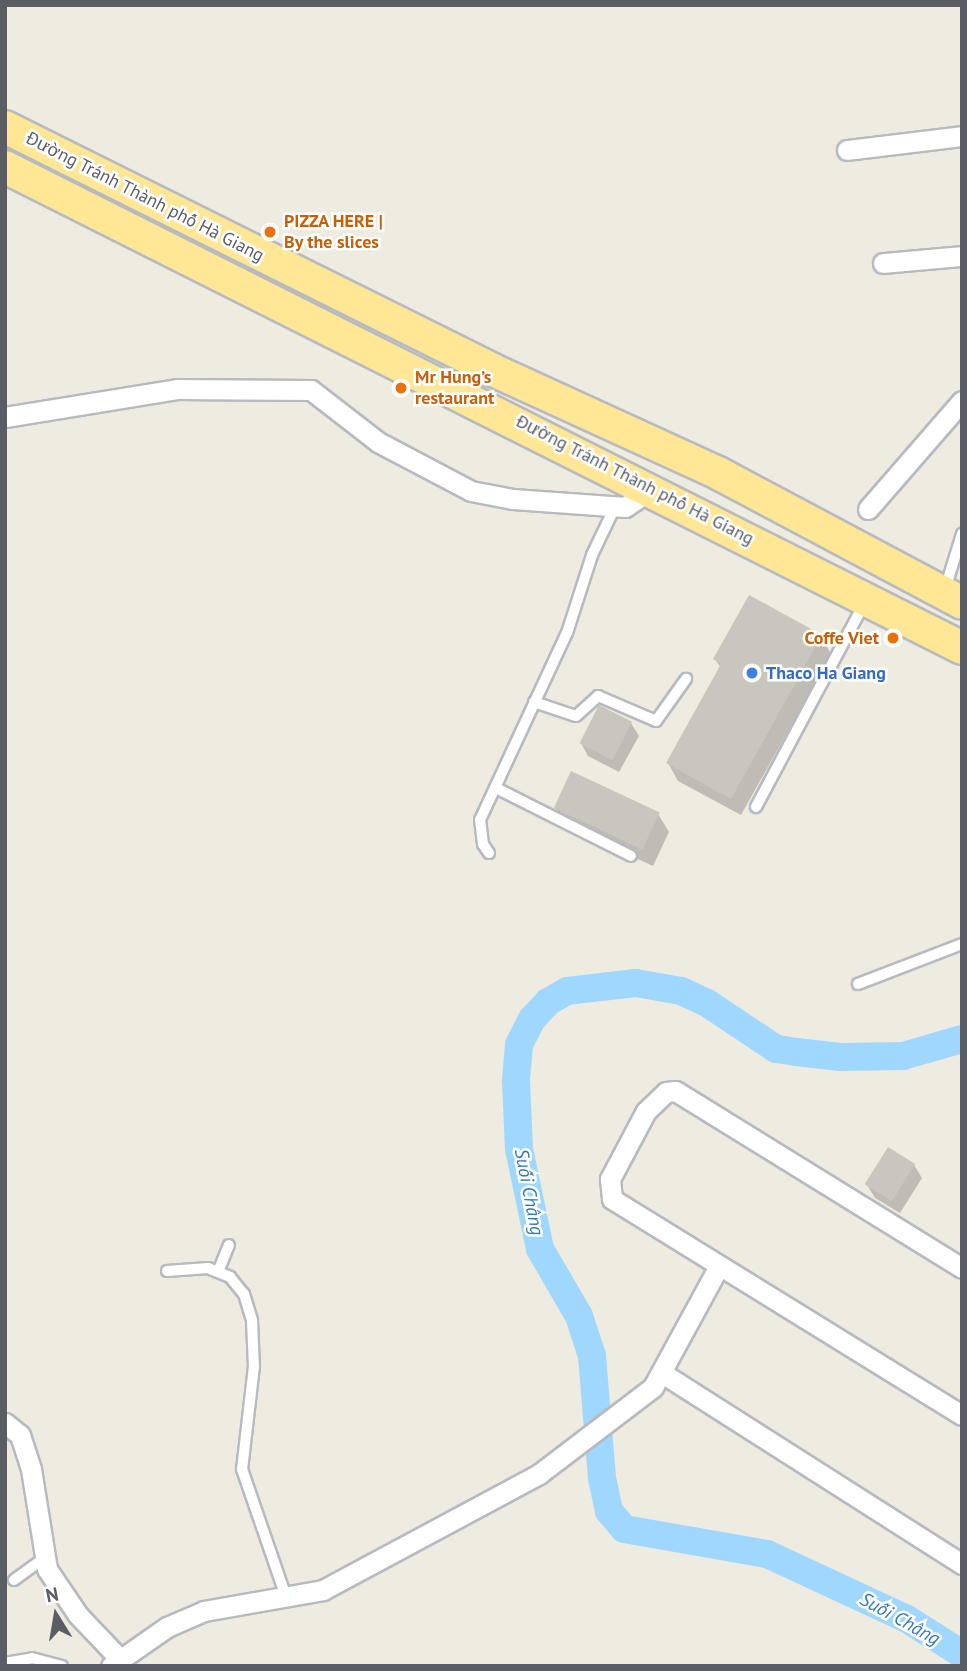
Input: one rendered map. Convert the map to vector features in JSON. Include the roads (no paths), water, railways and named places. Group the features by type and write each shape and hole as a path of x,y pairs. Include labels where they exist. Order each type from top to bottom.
{"highway":[{"name":"Đường Tránh Thành phố Hà Giang","path":"5,127 494,370 674,453 953,598"},
{"name":"Đường Tránh Thành phố Hà Giang","path":"5,167 867,597 962,648"},
{"path":"85,206 101,175"},
{"path":"652,489 674,453"}],"street":[{"path":"847,150 962,136"},
{"path":"883,263 962,256"},
{"path":"5,417 177,389 311,390 378,442 471,491 513,499 615,506 634,504 652,489"},
{"path":"868,509 962,401"},
{"path":"962,1268 686,1094 666,1092 646,1111 612,1174 610,1195 719,1266 962,1415"},
{"path":"5,1423 20,1435 31,1469 44,1558 58,1590 115,1662 167,1627 204,1611 323,1590 539,1474 653,1388 719,1266"},
{"path":"662,1373 962,1564"}],"lane":[{"path":"489,853 483,844 481,820 534,702 615,506"},
{"path":"953,598 962,534"},
{"path":"755,807 867,597"},
{"path":"534,702 571,716 598,696 656,722 686,679"},
{"path":"496,788 631,856"},
{"path":"858,984 962,944"},
{"path":"218,1272 229,1245"},
{"path":"167,1271 198,1267 218,1272 238,1283 252,1321 254,1366 242,1469 286,1597"},
{"path":"15,1580 44,1558"},
{"path":"5,1663 32,1658 62,1666"}],"waterway":[{"name":"Suối Châng","path":"962,1039 903,1056 840,1057 776,1049 707,1003 681,991 636,983 567,991 548,1002 532,1019 519,1045 516,1081 519,1149 540,1249 579,1316 592,1356 602,1478 609,1511 624,1529 767,1554 907,1619 962,1654"}],"place":[{"name":"PIZZA HERE | By the slices","path":"270,232"},
{"name":"Mr Hung’s restaurant","path":"401,388"},
{"name":"Coffe Viet","path":"893,638"},
{"name":"Thaco Ha Giang","path":"752,673"}]}
